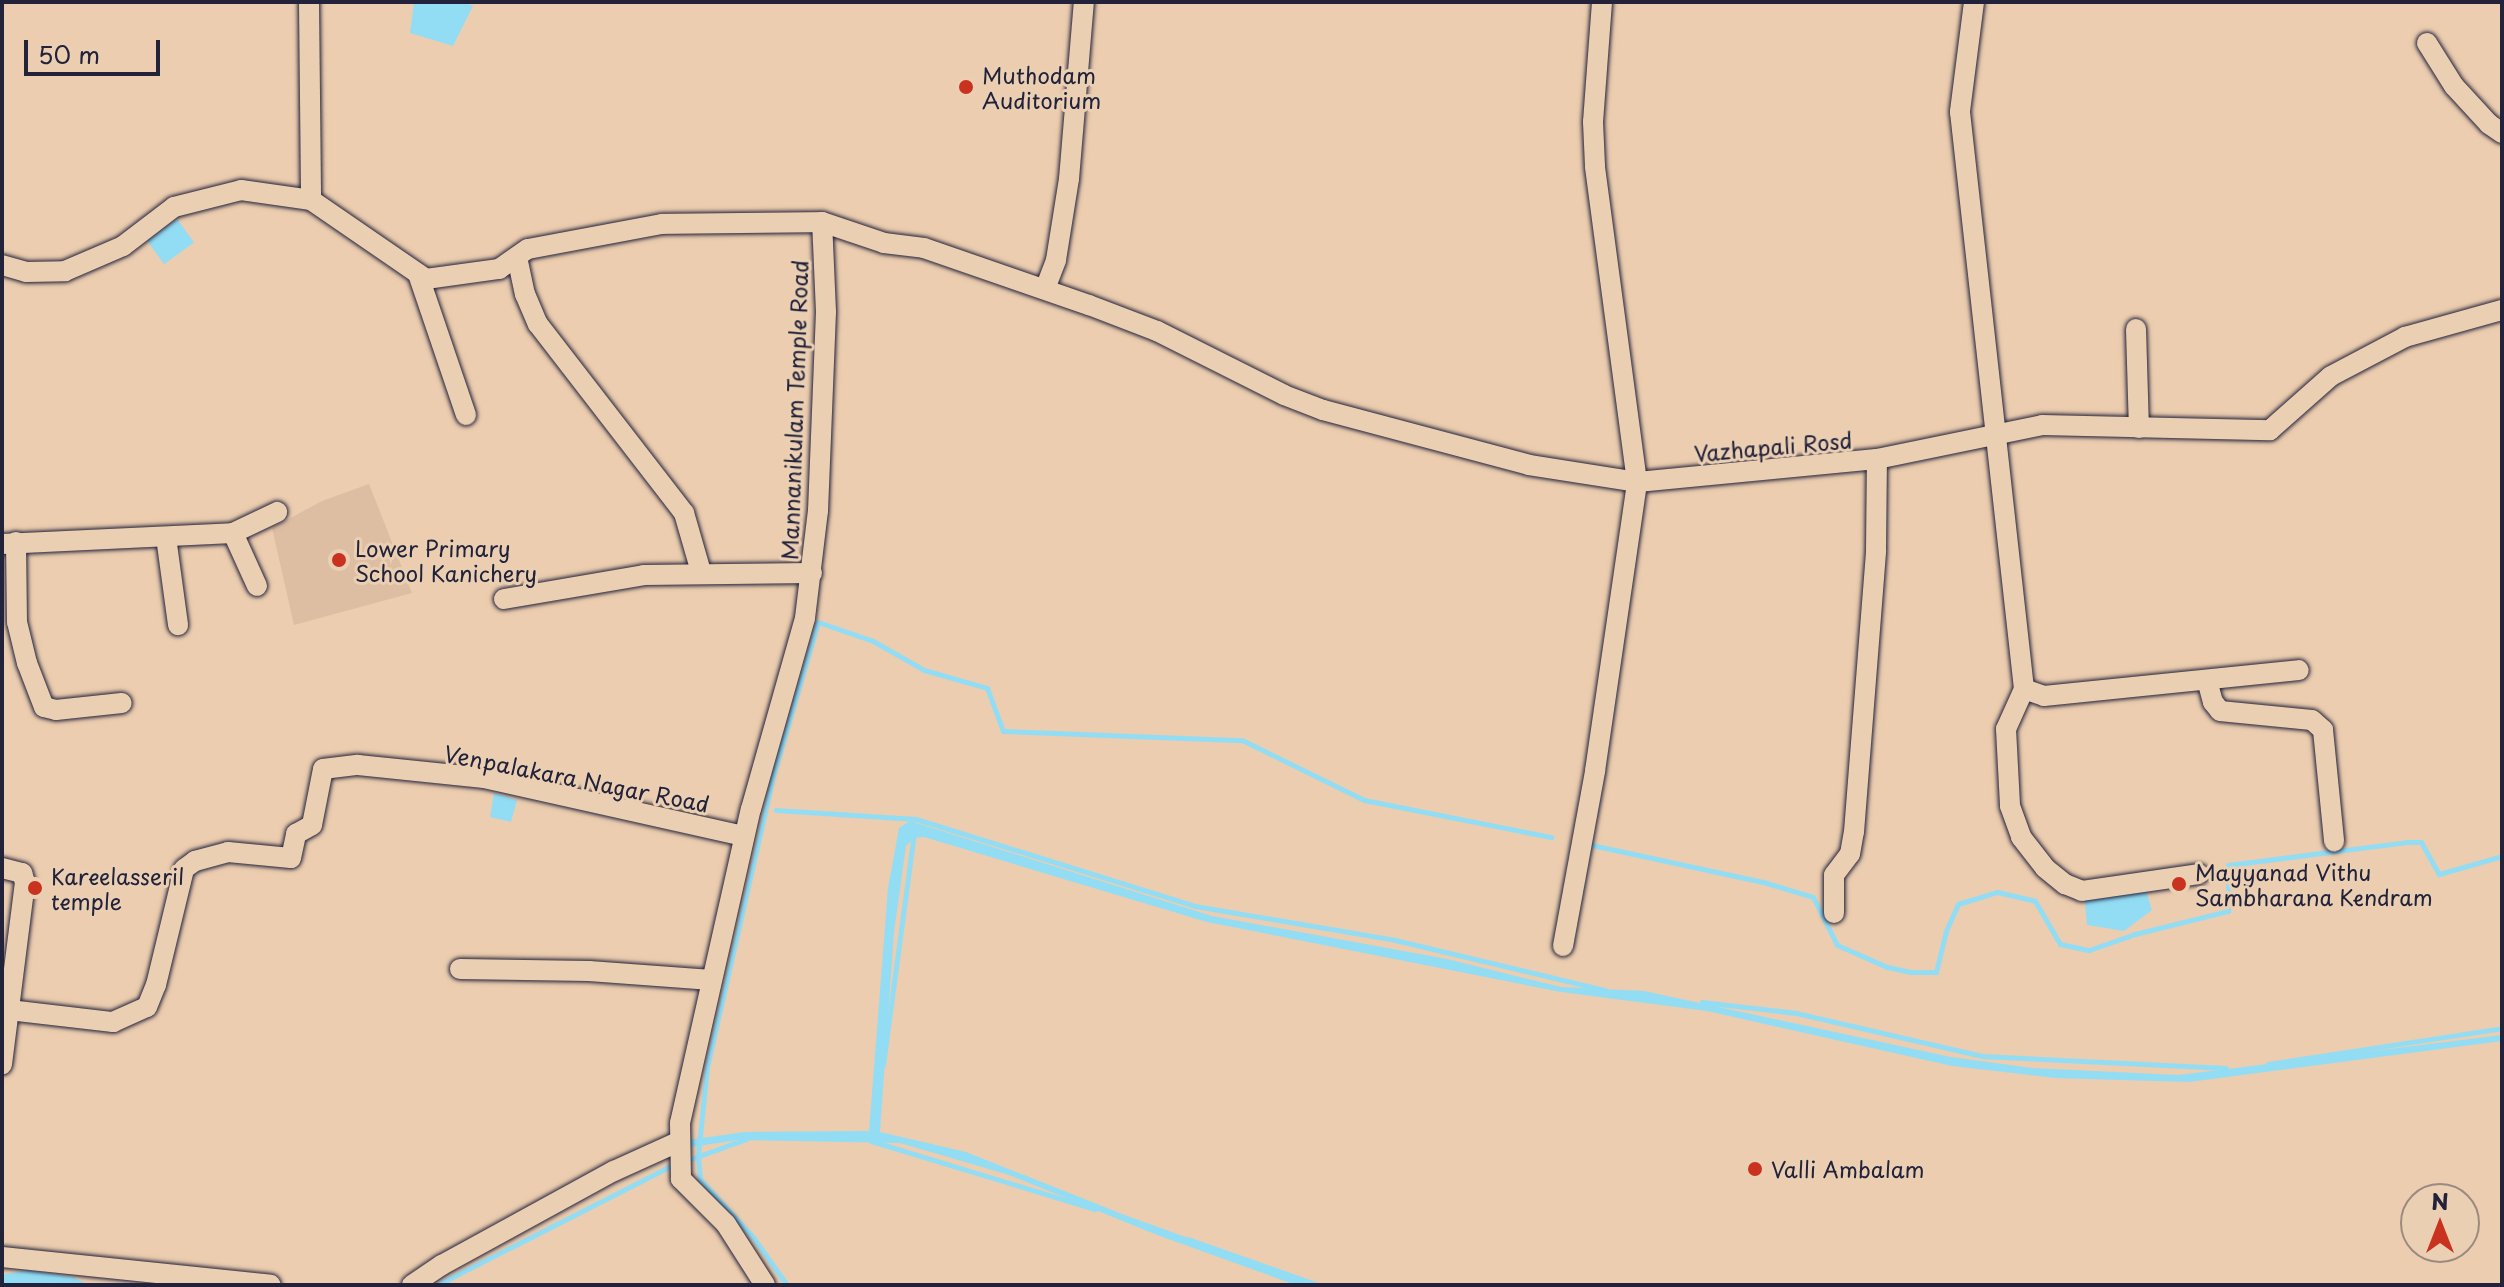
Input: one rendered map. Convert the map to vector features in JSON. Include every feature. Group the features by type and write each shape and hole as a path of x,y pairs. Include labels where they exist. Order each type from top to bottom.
{"street":[{"path":"309,2 311,200"},
{"path":"2,265 26,272 65,271 123,246 174,207 241,190 311,200 426,279 499,269 528,249 662,224 822,222 884,243 924,248 1045,289 1056,260 1069,179 1084,2"},
{"path":"1563,946 1593,784 1637,482 1595,166 1593,122 1602,2"},
{"path":"1974,2 1960,112 2024,689 2006,729 2010,806 2021,837 2045,868 2065,884 2082,891 2199,874"},
{"path":"2427,43 2454,86 2489,124 2502,133"},
{"name":"Mannanikulam Temple Road","path":"765,1285 726,1224 681,1179 680,1123 744,836 805,618 818,511 825,344 822,222"},
{"path":"517,257 525,294 538,324 684,513 701,572"},
{"path":"418,274 466,415"},
{"name":"Vazhapali Rosd","path":"1045,289 1157,331 1284,395 1323,410 1529,465 1637,482 1877,459 2042,425 2270,430 2331,376 2405,337 2502,310"},
{"path":"2136,329 2139,428"},
{"path":"1834,913 1834,875 1850,854 1854,832 1876,550 1877,459"},
{"path":"122,703 56,710 44,707 27,663 17,622 9,543 233,533 277,512"},
{"path":"233,533 257,586"},
{"path":"166,537 178,625"},
{"path":"504,599 631,577 701,572 812,573"},
{"path":"2024,689 2044,696 2299,670"},
{"path":"2207,680 2213,702 2220,711 2296,717 2312,720 2323,730 2334,841"},
{"name":"Venpalakara Nagar Road","path":"9,1010 113,1022 147,1007 156,985 184,869 195,861 228,852 291,858 296,834 312,825 323,769 358,765 484,778 744,836"},
{"path":"2,868 22,873 25,882 2,1065"},
{"path":"460,969 589,971 712,980"},
{"path":"412,1285 442,1265 614,1171 680,1147"},
{"path":"2,1257 271,1285"}],"shaded area":[{"name":"Lower Primary School Kanichery","path":"369,484 412,593 294,625 272,528 322,501"}],"water":[{"path":"414,2 463,2 473,6 453,46 410,33"},
{"path":"177,219 194,242 164,264 147,241"},
{"path":"494,793 517,800 511,822 490,817"},
{"path":"910,821 1212,916 1447,959 1561,987 1644,991 1951,1057 2032,1068 2178,1075 2502,1035 2502,1041 2189,1082 2055,1078 1952,1066 1707,1011 1561,992 1207,922 924,837 914,838 906,846 894,932 880,1132 966,1152 1122,1214 1318,1285 1296,1285 1157,1235 1009,1175 900,1143 739,1140 684,1148 680,1141 745,1132 869,1131 888,888 899,828"},
{"path":"2144,884 2152,910 2124,931 2087,925 2084,893"},
{"path":"27,1270 73,1277 89,1285 2,1285 2,1275"}],"waterway":[{"path":"787,1285 753,1237 700,1179 698,1156 707,1067 774,773 818,622 873,641 924,670 987,688 1003,731 1242,740 1364,800 1551,837"},
{"path":"776,810 916,819 1195,906 1395,940 1605,990"},
{"path":"883,1065 914,833"},
{"path":"1587,844 1763,882 1813,897 1837,945 1887,967 1910,972 1936,972 1946,931 1958,904 1997,892 2035,901 2060,944 2089,950 2135,934 2228,911 2228,865 2407,842 2421,842 2439,874 2502,856"},
{"path":"1702,1002 1796,1013 1982,1056 2226,1068"},
{"path":"2268,1064 2502,1028"},
{"path":"688,1160 746,1139"},
{"path":"871,1141 1095,1209"},
{"path":"437,1285 674,1164"},
{"path":"1188,1239 1318,1285"}],"place":[{"name":"Muthodam Auditorium","path":"966,87"},
{"name":"Lower Primary School Kanichery","path":"339,560"},
{"name":"Mayyanad Vithu Sambharana Kendram","path":"2179,884"},
{"name":"Kareelasseril temple","path":"35,888"},
{"name":"Valli Ambalam","path":"1755,1169"}]}
